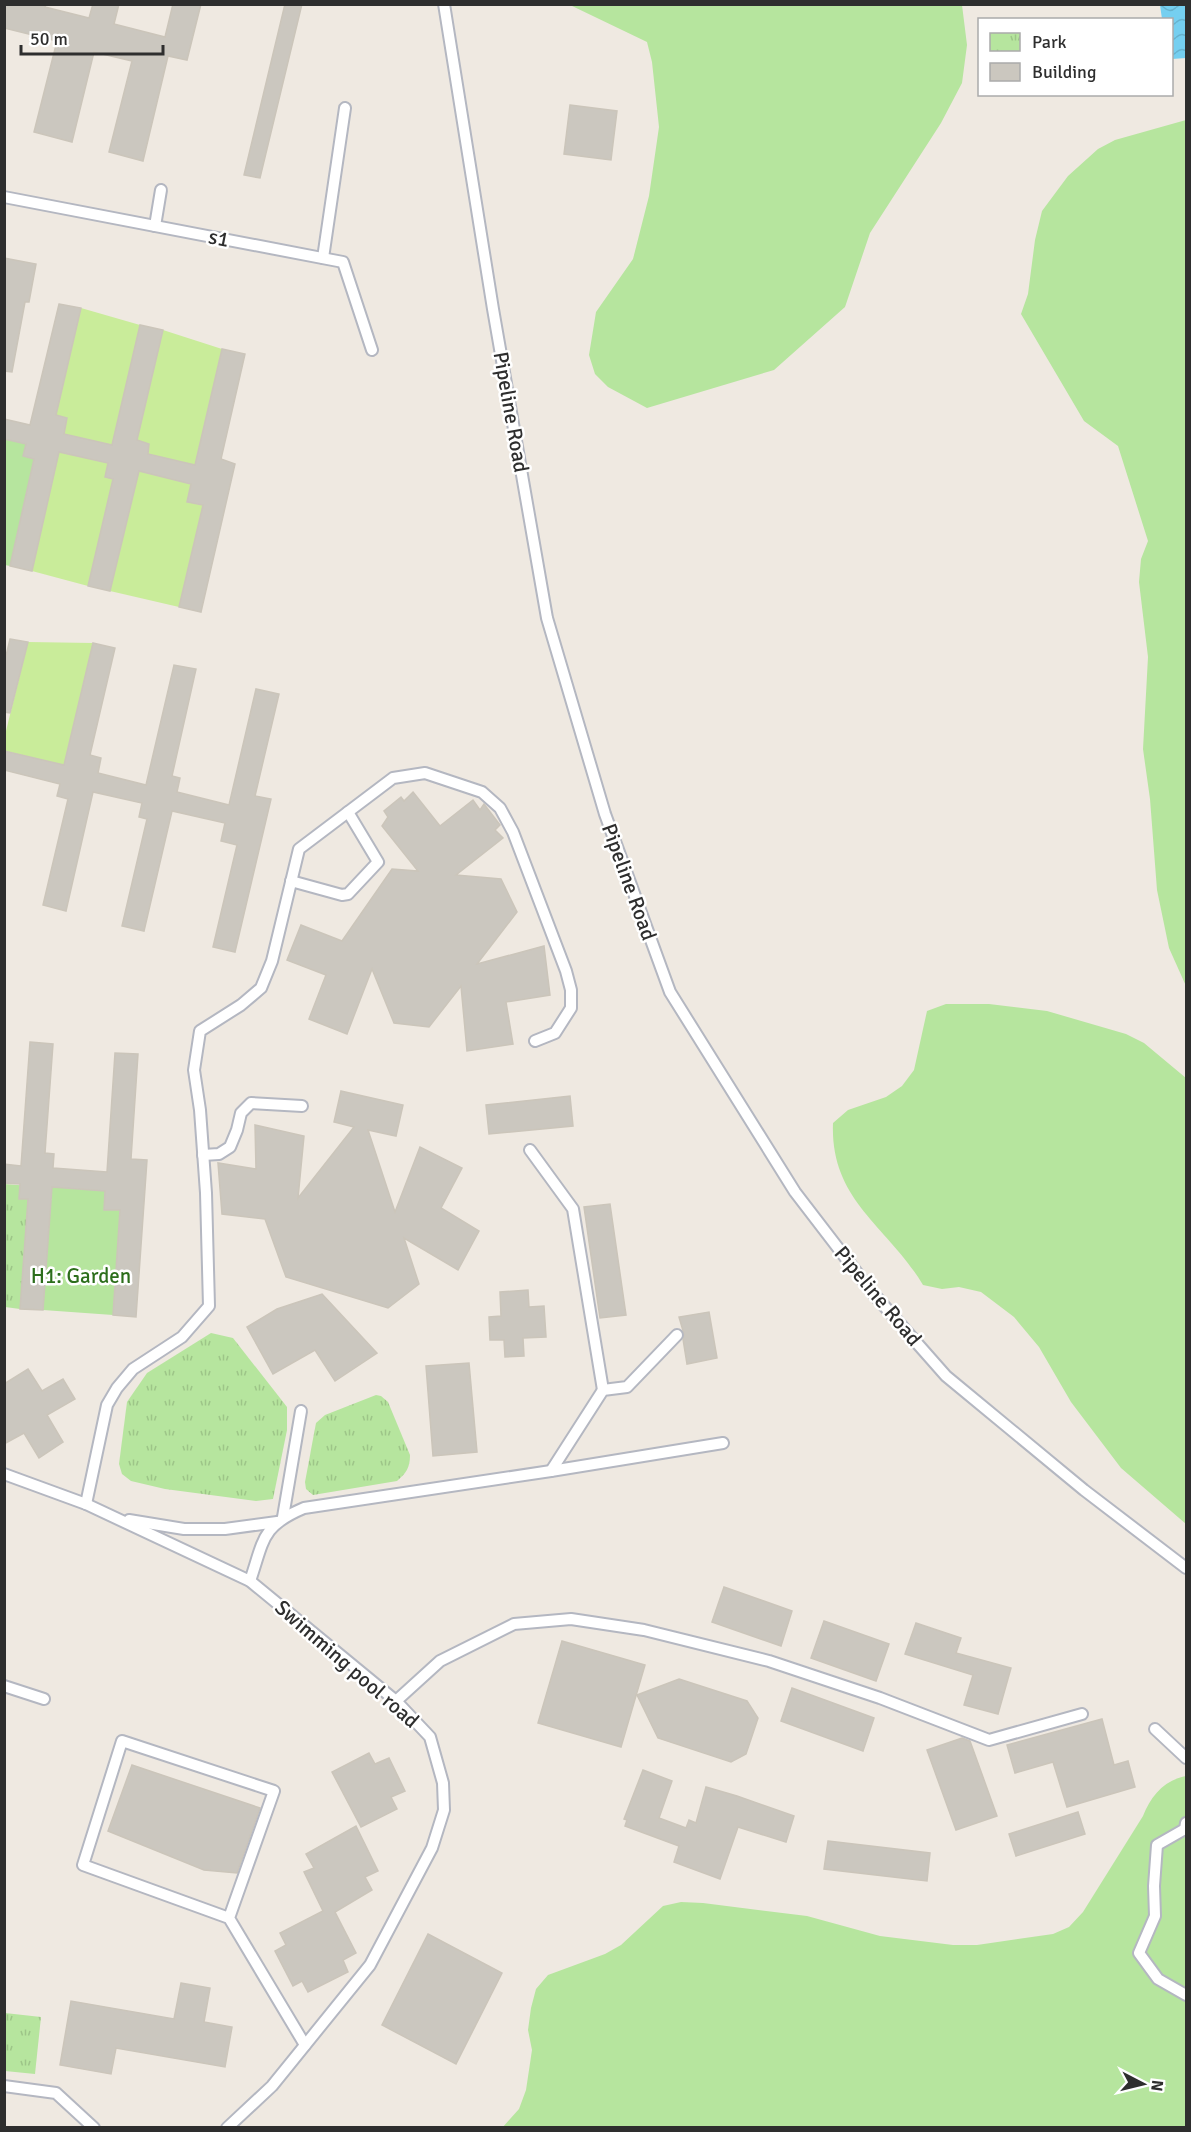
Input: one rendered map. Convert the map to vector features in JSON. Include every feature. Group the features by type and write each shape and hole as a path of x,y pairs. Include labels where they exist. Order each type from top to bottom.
{"lane":[{"name":"Pipeline Road","path":"444,4 493,309 547,618 605,814 670,992 795,1192 871,1291 946,1376 1084,1490 1186,1568"},
{"path":"323,258 345,108"},
{"path":"155,226 161,190"},
{"name":"s1","path":"4,197 343,262 372,350"},
{"path":"86,1504 107,1405 117,1388 133,1369 182,1337 209,1306 206,1193 200,1110 194,1070 200,1031 242,1005 261,988 272,961 299,849 393,778 425,773 482,792 500,808 513,832 572,990 571,1008 555,1033 535,1041"},
{"path":"291,881 342,895 348,894 378,862 348,812"},
{"path":"203,1155 219,1154 230,1147 241,1113 251,1103 302,1106"},
{"path":"530,1150 573,1209 603,1390 551,1471"},
{"path":"603,1390 627,1387 677,1335"},
{"path":"281,1520 301,1411"},
{"path":"250,1581 266,1533 281,1520 304,1508 723,1443"},
{"name":"Swimming pool road","path":"4,1474 86,1504 250,1581 396,1701 430,1737 443,1783 444,1810 432,1848 370,1965 272,2086 227,2127"},
{"path":"117,1518 184,1529 225,1529 281,1520"},
{"path":"396,1701 440,1662 514,1624 571,1619 644,1630 770,1661 880,1698 989,1740 1082,1714"},
{"path":"4,1686 44,1699"},
{"path":"1155,1729 1186,1758"},
{"path":"229,1918 274,1791 122,1741 83,1866 229,1918 305,2045"},
{"path":"1186,1822 1185,1829 1157,1845 1154,1886 1155,1916 1139,1953 1158,1979 1186,1995"},
{"path":"4,2086 56,2093 94,2127"}],"green space":[{"path":"570,5 962,5 967,45 962,83 941,123 870,233 845,307 774,370 647,408 608,387 595,374 589,355 596,312 633,259 649,196 659,127 652,62 647,42"},
{"path":"1186,120 1186,986 1169,948 1157,890 1150,799 1143,749 1148,657 1139,582 1141,559 1148,541 1118,446 1084,421 1021,314 1028,294 1035,240 1042,211 1068,176 1098,149 1115,140"},
{"path":"81,308 140,325 112,445 64,434 67,418 56,415"},
{"path":"163,330 222,349 195,465 148,454 149,444 137,440"},
{"path":"5,439 26,444 23,456 34,459 10,566 5,565"},
{"path":"59,452 108,463 105,477 113,479 88,586 32,571"},
{"path":"139,471 191,484 187,502 203,505 179,607 110,591"},
{"path":"28,642 93,643 64,765 5,751 5,735"},
{"path":"946,1004 989,1004 1047,1011 1126,1034 1144,1043 1186,1078 1186,1524 1121,1468 1071,1402 1039,1347 1014,1317 981,1292 959,1287 942,1289 923,1285 909,1264 864,1211 851,1193 841,1173 835,1150 833,1123 848,1110 886,1097 902,1086 914,1070 927,1011"},
{"path":"4,1184 31,1186 20,1309 5,1307"},
{"name":"H1: Garden","path":"52,1187 105,1191 104,1209 120,1210 113,1315 43,1310"},
{"path":"211,1333 233,1338 287,1407 287,1430 273,1499 256,1501 165,1489 131,1481 122,1474 119,1464 127,1402 147,1373"},
{"path":"376,1395 388,1402 410,1455 407,1470 397,1481 313,1495 306,1489 305,1482 316,1423 325,1415"},
{"path":"1186,1776 1186,2127 502,2128 519,2109 526,2090 532,2050 528,2030 536,1989 548,1975 605,1954 621,1945 663,1906 681,1902 703,1903 807,1916 880,1936 953,1945 977,1945 1053,1934 1069,1927 1083,1912 1159,1790 1171,1781"},
{"path":"5,2013 41,2017 35,2074 5,2071"}],"water":[{"path":"1160,5 1186,5 1186,58 1173,59 1173,18 1162,18"}],"building":[{"path":"4,4 46,4 45,7 89,18 93,4 119,4 114,24 165,37 173,4 201,4 187,60 168,56 143,161 109,152 132,61 94,52 72,142 34,132 57,41 4,28"},
{"path":"285,4 302,4 260,178 244,175"},
{"path":"570,105 617,111 611,160 564,154"},
{"path":"4,258 36,264 29,302 25,302 12,372 4,371"},
{"path":"59,304 81,308 56,415 67,418 64,434 112,445 140,325 163,330 137,440 149,444 148,454 195,465 222,349 245,354 221,459 235,464 201,612 179,607 203,505 187,502 191,484 139,471 110,591 88,586 113,479 105,477 108,463 59,452 32,571 10,566 34,459 23,456 26,444 4,439 4,419 30,425"},
{"path":"10,639 28,642 10,713 4,712 4,664"},
{"path":"93,643 115,648 90,755 101,758 98,773 146,785 174,665 196,669 172,776 180,778 177,792 229,805 256,689 279,694 255,796 271,799 235,952 213,947 237,845 221,841 225,823 172,811 144,931 122,926 147,819 139,817 142,803 93,792 66,911 43,905 68,799 57,796 60,784 4,770 4,751 64,765"},
{"path":"413,792 440,826 473,800 480,810 484,804 500,825 495,830 503,838 456,875 501,879 517,912 477,964 544,946 550,995 506,1002 513,1044 467,1051 461,986 429,1027 394,1023 372,969 347,1034 309,1019 326,975 287,960 301,925 342,941 392,869 418,871 382,826 388,817 384,811 401,797 404,801"},
{"path":"30,1042 53,1044 45,1153 54,1154 53,1168 107,1172 115,1053 138,1054 131,1159 147,1160 136,1317 113,1315 120,1210 104,1210 105,1191 52,1187 43,1310 20,1309 28,1199 19,1199 20,1184 4,1183 4,1164 21,1166"},
{"path":"341,1091 403,1105 396,1136 368,1130 395,1212 420,1147 462,1168 441,1208 479,1231 458,1270 404,1238 419,1284 388,1308 286,1277 265,1219 222,1214 218,1163 256,1169 255,1125 304,1136 298,1198 354,1127 334,1122"},
{"path":"570,1096 573,1126 489,1134 486,1105"},
{"path":"610,1204 626,1315 600,1318 584,1207"},
{"path":"528,1290 529,1307 544,1306 546,1337 523,1338 524,1356 505,1357 504,1340 490,1340 489,1317 501,1316 500,1292"},
{"path":"322,1294 377,1353 335,1381 315,1350 273,1374 247,1327 277,1309"},
{"path":"709,1312 717,1358 687,1364 684,1334 679,1317"},
{"path":"469,1363 477,1452 433,1456 426,1366"},
{"path":"28,1369 42,1391 63,1379 75,1399 47,1415 63,1442 39,1458 24,1433 4,1444 4,1384"},
{"path":"724,1587 792,1611 781,1646 712,1622"},
{"path":"824,1621 889,1644 876,1681 811,1658"},
{"path":"916,1623 961,1638 956,1653 1011,1668 998,1714 964,1705 973,1675 905,1654"},
{"path":"562,1641 645,1665 621,1747 538,1723"},
{"path":"679,1679 747,1701 758,1718 746,1754 731,1762 658,1738 637,1695"},
{"path":"792,1688 874,1718 863,1751 781,1721"},
{"path":"1102,1719 1114,1765 1128,1761 1135,1787 1067,1807 1053,1762 1015,1773 1007,1745"},
{"path":"962,1738 970,1741 997,1816 956,1830 927,1750"},
{"path":"369,1753 375,1764 389,1758 405,1791 391,1797 397,1809 361,1827 332,1772"},
{"path":"132,1765 260,1808 237,1873 204,1870 108,1831"},
{"path":"643,1770 672,1781 659,1818 686,1828 689,1820 696,1823 706,1787 794,1816 786,1842 738,1827 720,1879 674,1862 679,1846 625,1826 627,1820 624,1819"},
{"path":"1078,1812 1085,1834 1016,1856 1009,1834"},
{"path":"356,1826 378,1871 365,1877 372,1890 335,1912 356,1953 343,1960 348,1972 308,1992 302,1981 293,1986 275,1951 286,1945 280,1933 323,1911 304,1872 314,1868 306,1854"},
{"path":"828,1841 930,1853 927,1881 824,1869"},
{"path":"428,1934 502,1973 456,2064 382,2025"},
{"path":"181,1983 210,1988 204,2022 232,2027 225,2067 116,2048 111,2074 60,2065 71,2001 174,2019"}]}
